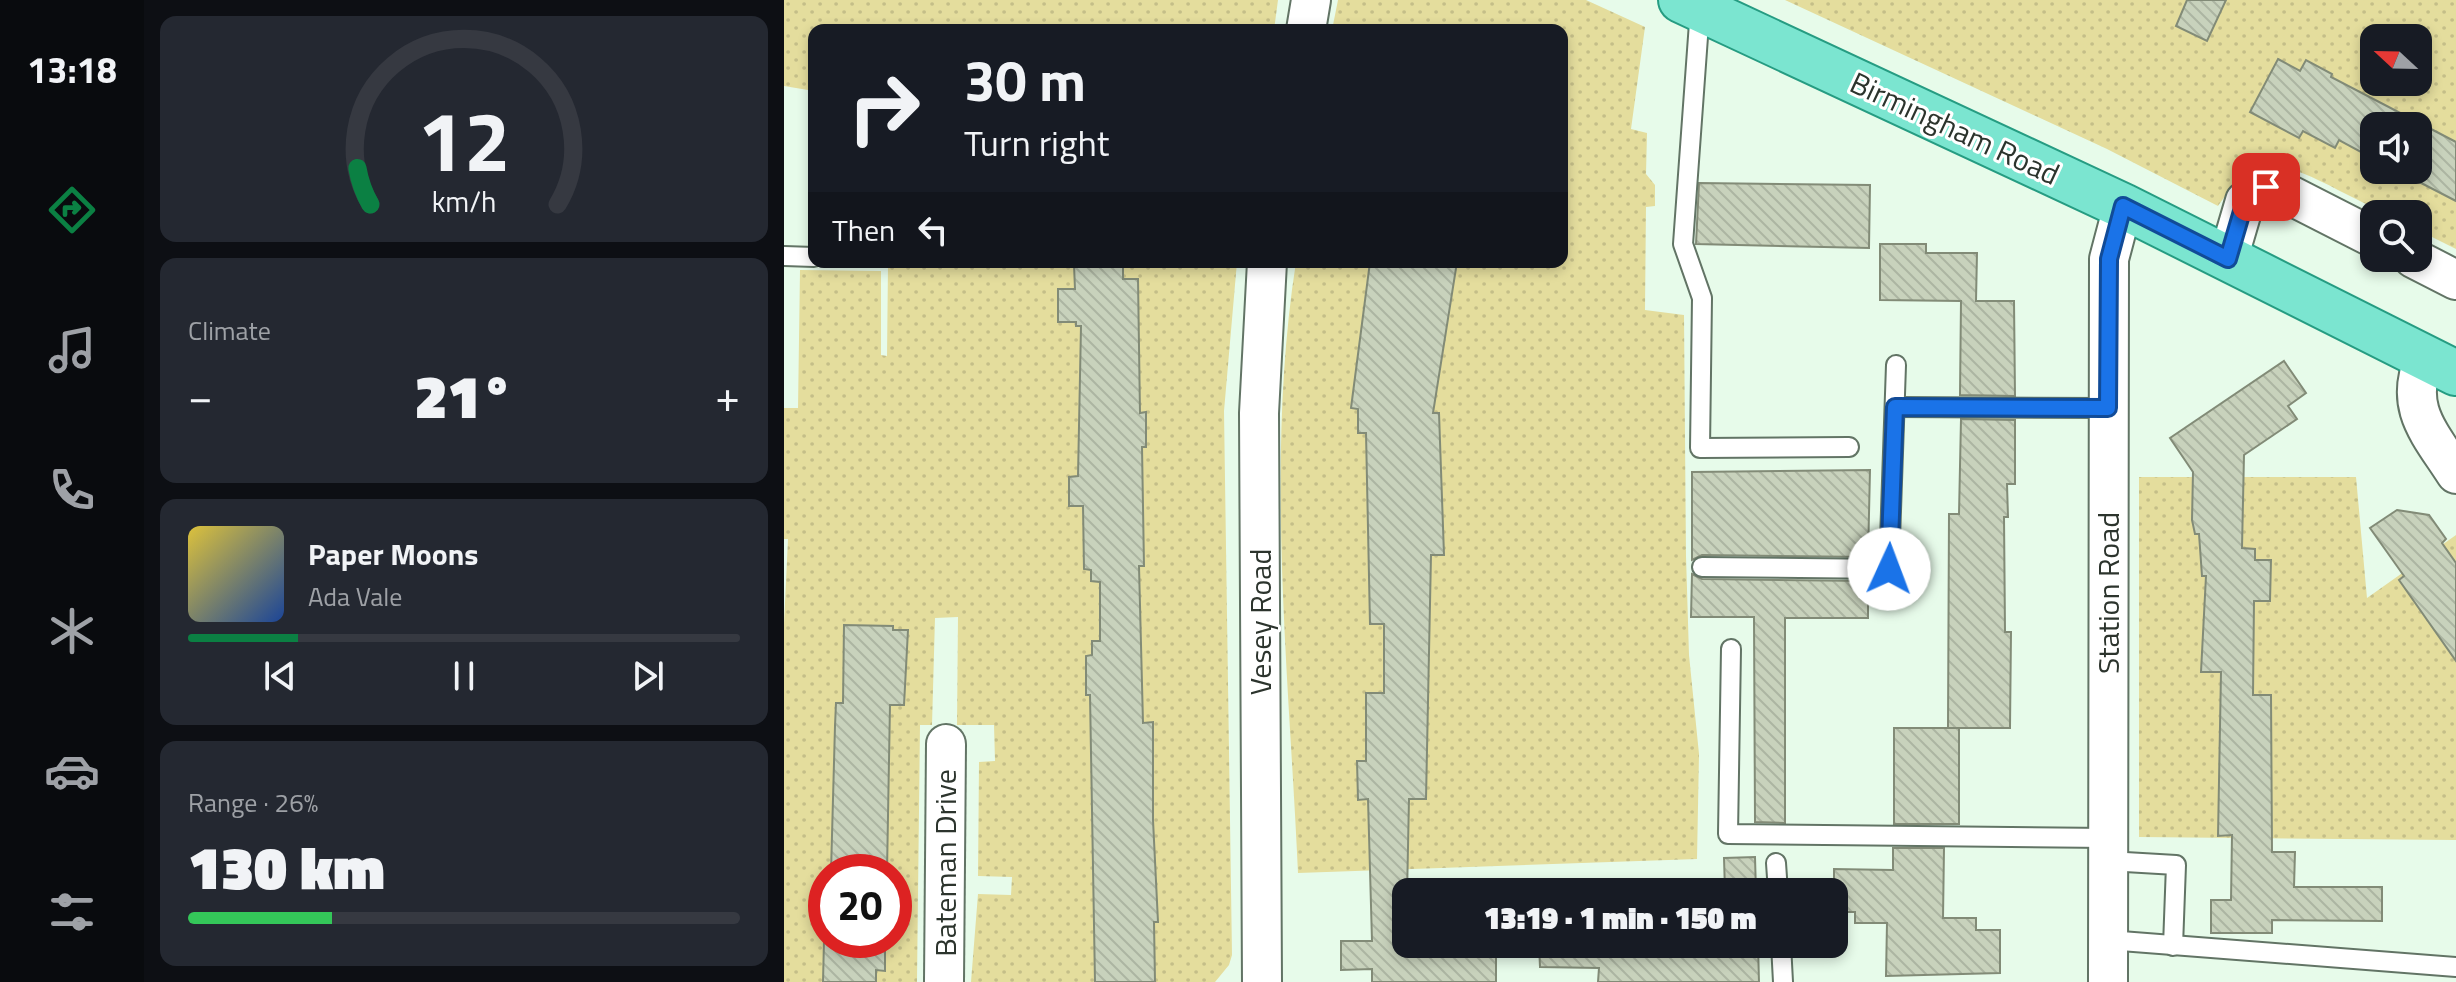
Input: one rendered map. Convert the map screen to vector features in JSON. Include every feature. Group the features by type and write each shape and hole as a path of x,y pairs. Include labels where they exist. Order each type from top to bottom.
{"main road":[{"name":"Birmingham Road","path":"1690,4 2123,206 2440,365"}],"street":[{"path":"1307,24 1311,0"},
{"path":"2228,259 2245,201 2266,187 2280,190 2360,231"},
{"name":"Station Road","path":"2108,982 2109,259 2123,206"},
{"name":"Vesey Road","path":"1262,982 1259,413 1267,268"},
{"path":"2432,268 2456,280"},
{"path":"2440,365 2415,380 2417,407 2456,474"},
{"name":"Bateman Drive","path":"944,982 946,744"}],"lane":[{"path":"1690,4 1683,244 1702,298 1700,448 1849,447"},
{"path":"784,256 808,257"},
{"path":"1702,567 1889,569 1896,365"},
{"path":"1895,407 2108,408"},
{"path":"1731,649 1728,834 2108,849 2176,865 2173,946"},
{"path":"1776,863 1777,878"},
{"path":"2108,940 2456,967"},
{"path":"1782,958 1783,982"}],"shaded area":[{"path":"784,0 1278,0 1275,24 808,24 808,90 784,86"},
{"path":"1338,0 1586,0 1645,27 1631,129 1647,133 1646,174 1655,185 1655,206 1646,207 1645,310 1684,315 1689,655 1699,754 1697,859 1298,873 1285,644 1281,489 1282,413 1295,268 1568,268 1568,24 1333,24"},
{"path":"1785,0 2456,0 2456,249 2432,237 2432,200 2360,201 2319,180 2284,168 2267,168 2251,173 2234,186 2218,206 2107,149"},
{"path":"888,268 1236,268 1224,411 1232,955 1229,965 1215,982 971,982 978,894 1011,895 1012,877 978,876 979,762 995,761 994,725 957,725 958,617 935,618 932,725 920,725 917,982 784,982 784,624 788,539 784,539 784,408 798,408 800,270 881,271 881,355 887,356"},
{"path":"2139,477 2356,477 2367,598 2456,535 2456,840 2139,837"}],"building":[{"path":"2187,0 2226,0 2207,41 2176,26"},
{"path":"2278,59 2300,71 2306,60 2360,92 2360,96 2368,96 2398,112 2360,112 2360,151 2339,140 2335,148 2303,131 2299,138 2250,112"},
{"path":"2432,130 2456,142 2456,201 2423,184 2432,184"},
{"path":"1699,183 1870,185 1869,248 1696,244"},
{"path":"1880,244 1926,244 1926,253 1977,253 1976,301 2014,301 2015,396 1960,395 1961,301 1880,300"},
{"path":"1074,268 1123,268 1123,279 1138,279 1140,413 1146,412 1146,447 1142,447 1144,566 1139,566 1143,723 1153,722 1153,820 1158,922 1154,922 1155,982 1095,982 1090,695 1086,695 1086,656 1092,655 1092,641 1100,641 1100,582 1091,581 1091,570 1084,569 1083,506 1069,506 1069,477 1078,476 1081,326 1076,326 1076,322 1058,322 1058,289 1075,289"},
{"path":"1369,268 1456,268 1433,413 1439,413 1444,555 1431,555 1426,799 1409,799 1407,878 1392,878 1392,958 1496,958 1496,982 1372,982 1372,969 1341,970 1341,941 1372,941 1368,799 1358,800 1357,761 1366,761 1366,693 1384,693 1384,624 1370,624 1366,433 1358,433 1358,409 1351,408"},
{"path":"2284,361 2306,393 2288,406 2297,419 2244,455 2242,548 2255,549 2255,560 2271,560 2270,601 2254,601 2253,695 2271,695 2272,852 2295,852 2294,887 2382,887 2382,921 2272,920 2272,933 2211,933 2211,900 2231,900 2232,835 2218,836 2221,672 2201,672 2206,576 2202,576 2199,534 2195,534 2192,520 2193,472 2170,438"},
{"path":"1961,419 2015,420 2015,484 2007,484 2008,517 2004,517 2005,632 2011,632 2010,728 1948,728 1949,514 1959,514"},
{"path":"1870,470 1868,557 1702,555 1692,560 1692,472"},
{"path":"2397,510 2429,515 2446,539 2442,543 2456,563 2456,661 2399,580 2404,576 2370,528"},
{"path":"1692,574 1702,579 1868,581 1868,618 1785,618 1785,823 1755,822 1754,617 1691,617"},
{"path":"844,625 893,626 893,630 908,630 904,705 890,705 887,854 832,854 836,703 843,703"},
{"path":"1894,728 1959,728 1959,824 1894,824"},
{"path":"1893,848 1944,848 1943,918 1976,918 1976,930 2000,930 2000,973 1886,976 1887,923 1855,923 1855,912 1848,912 1848,878 1834,878 1834,869 1893,870"},
{"path":"1755,857 1756,878 1725,878 1724,858"},
{"path":"824,958 885,958 885,971 876,970 876,982 823,982"},
{"path":"1540,958 1758,958 1759,982 1598,982 1599,968 1540,967"}],"route":[{"path":"1889,569 1895,407 2108,408 2109,259 2123,206 2228,259 2245,201 2254,192 2266,187"}]}
